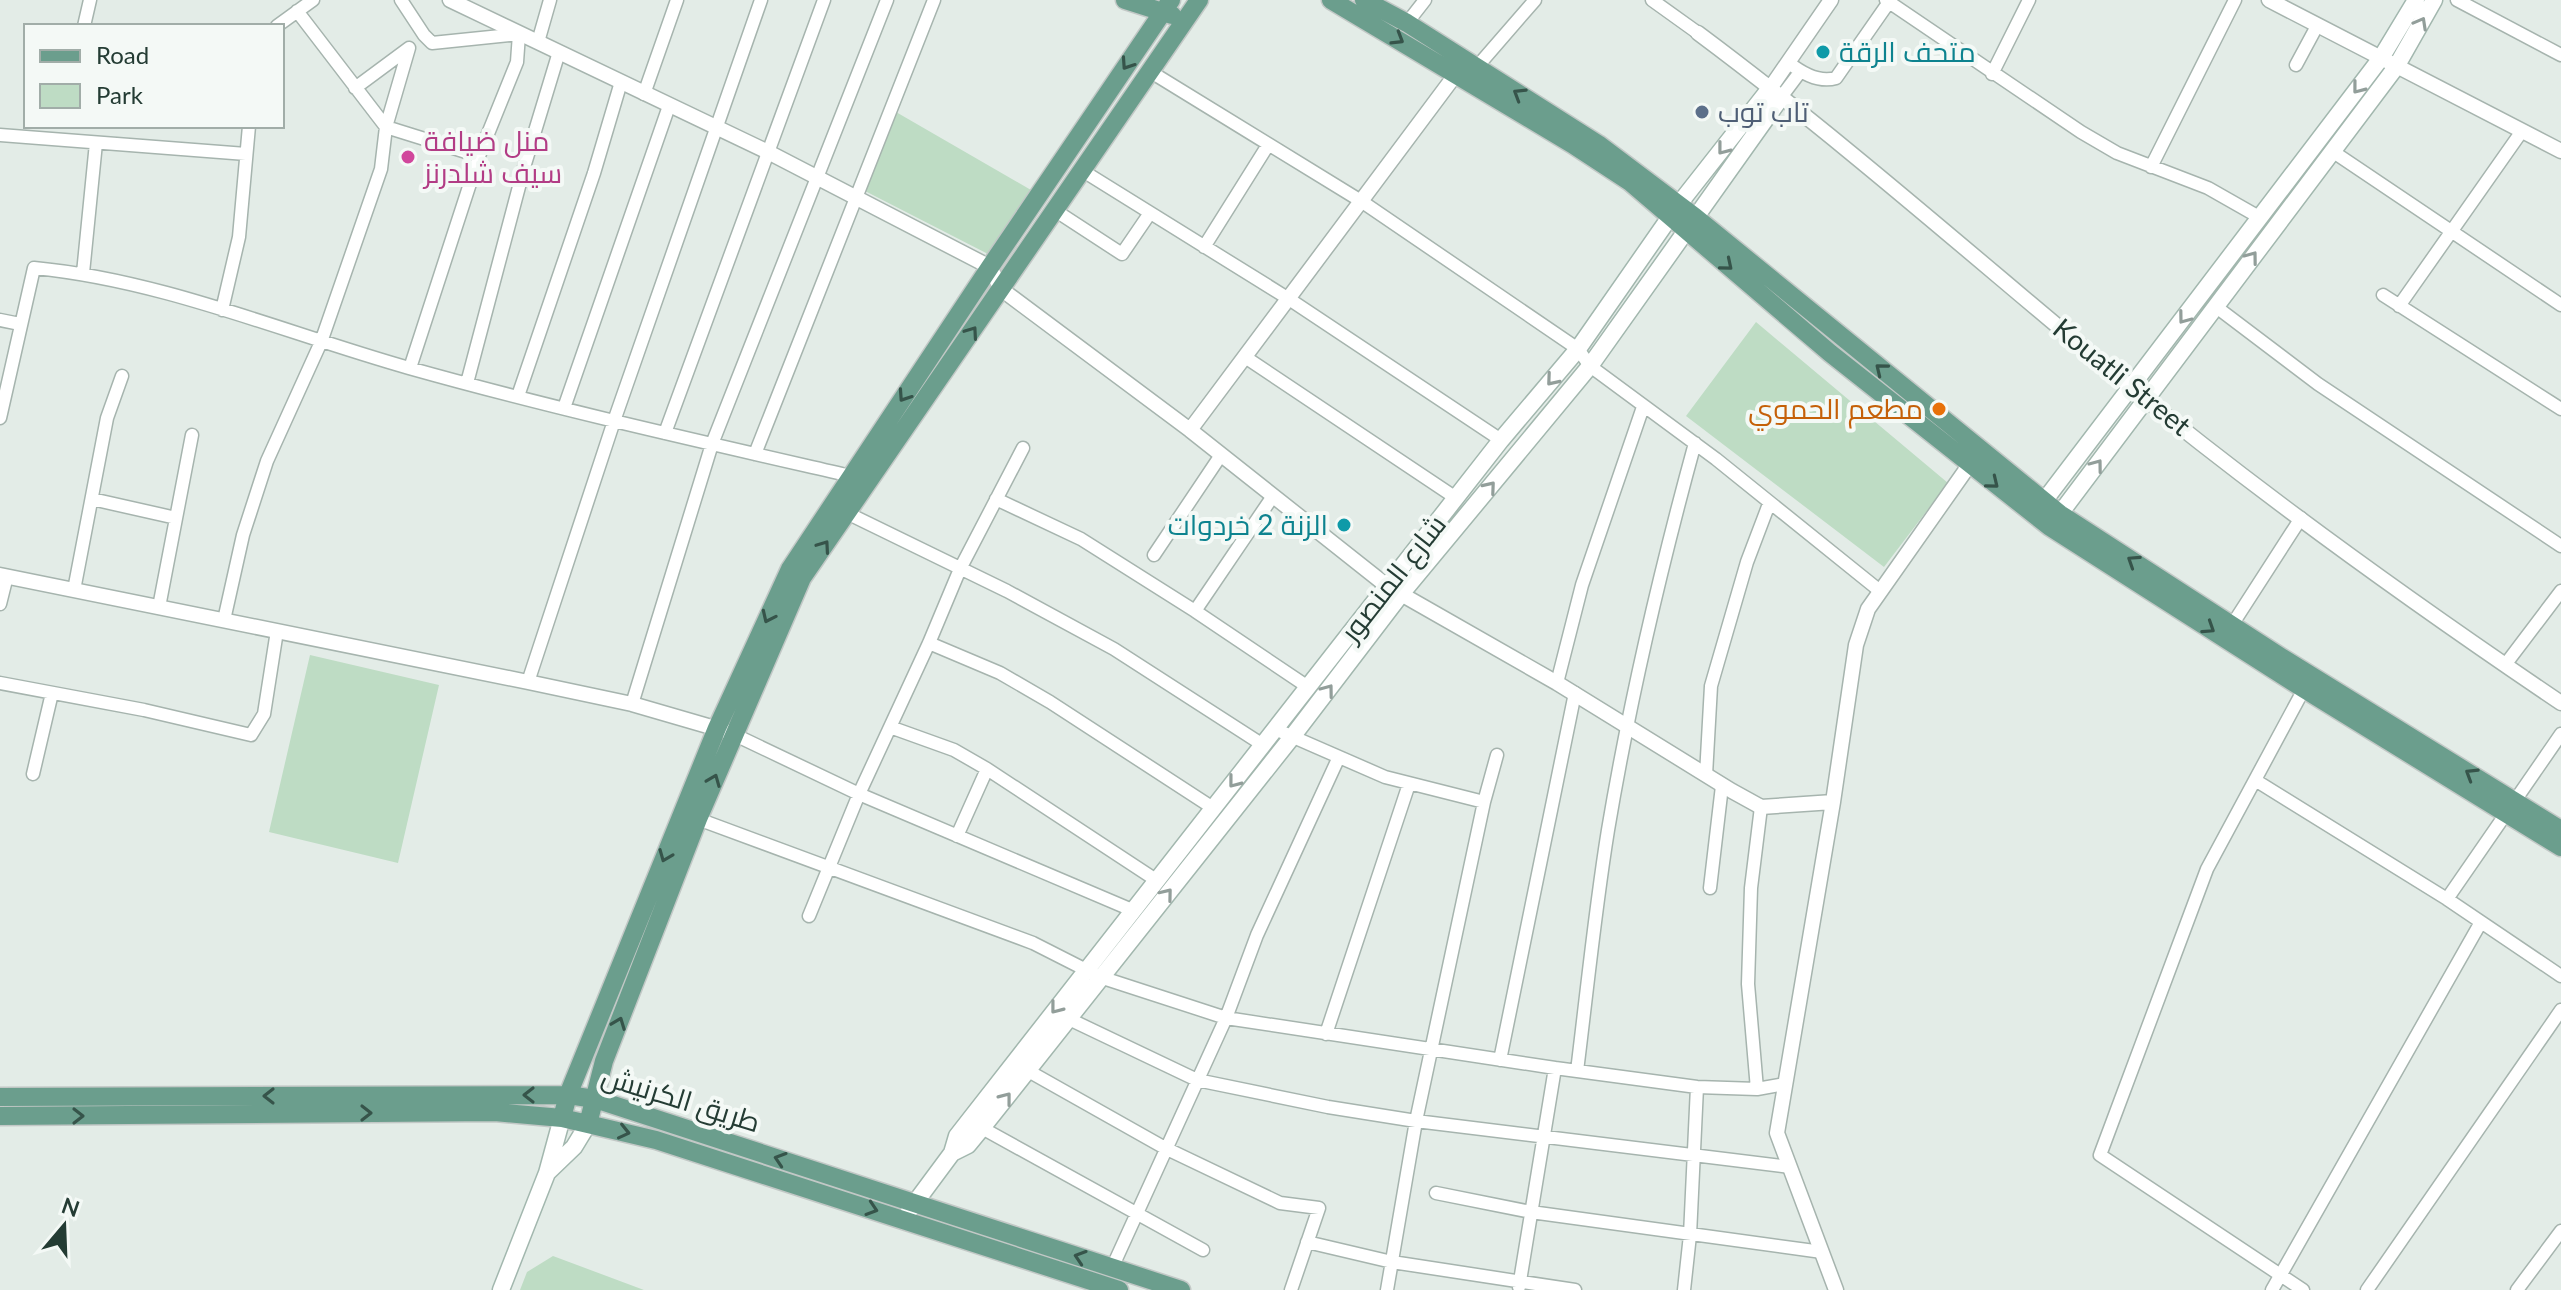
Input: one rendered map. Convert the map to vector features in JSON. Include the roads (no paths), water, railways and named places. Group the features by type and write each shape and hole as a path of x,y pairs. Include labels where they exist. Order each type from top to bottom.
{"main road":[{"path":"501,1290 547,1173 568,1095 725,731 790,569 1001,289 1151,72 1190,7 1125,0"},
{"path":"1331,0 1674,210"},
{"path":"1364,0 1407,23 1598,144 1830,353 1970,464 2304,689 2510,807 2561,830"},
{"path":"2038,508 2381,58 2416,0"},
{"path":"2055,520 2396,67 2434,0"},
{"path":"547,1173 574,1147 588,1124 604,1061 698,819 725,731 802,578 847,513 857,483 990,267 1167,6"},
{"name":"شارع المنصور","path":"952,1153 968,1145 982,1128 1020,1066 1093,973 1292,737 1456,498 1578,349 1674,210 1776,92"},
{"name":"شارع المنصور","path":"909,1211 952,1153 957,1136 1067,1018 1132,910 1308,687 1590,366 1690,224 1776,92"},
{"path":"1690,224 2038,508"},
{"path":"2055,520 2232,625 2510,807 2561,847"},
{"name":"طريق الكرنيش","path":"0,1097 568,1095 595,1099 824,1173 909,1211 1119,1290"},
{"name":"طريق الكرنيش","path":"0,1116 495,1112 562,1118 656,1140 815,1191 909,1211 1181,1290"},
{"path":"815,1191 824,1173"}],"street":[{"path":"84,24 90,0"},
{"path":"280,24 313,0"},
{"path":"401,0 432,43 519,34"},
{"path":"450,0 768,152 990,267 1001,289 1190,430 1394,590 1575,693 1722,786 1761,807 1833,802"},
{"path":"538,42 550,0"},
{"path":"644,94 677,0"},
{"path":"528,682 614,421 761,0"},
{"path":"665,433 824,0"},
{"path":"632,704 712,444 887,0"},
{"path":"755,454 934,0"},
{"path":"1407,23 1425,0"},
{"path":"1476,68 1535,0"},
{"path":"1652,0 1698,33"},
{"name":"شارع المنصور","path":"1776,92 1794,68 1831,0"},
{"path":"1992,74 2029,0"},
{"path":"2151,167 2235,0"},
{"path":"2269,0 2561,151"},
{"path":"2457,0 2561,55"},
{"path":"1794,68 1827,80 1841,75 1887,1 1992,74 2117,153 2208,188 2259,217"},
{"path":"297,11 386,127 479,156"},
{"path":"2296,65 2317,26"},
{"name":"Kouatli Street","path":"1698,33 1776,92 2131,387 2301,518 2561,703"},
{"path":"410,368 479,156 517,62 519,34"},
{"path":"355,88 424,35"},
{"path":"224,620 243,535 267,461 321,342 381,169 386,127 409,48"},
{"path":"467,383 525,164 559,52"},
{"path":"1151,72 1361,201 1578,349 1590,366 1695,443 1880,591"},
{"path":"1190,430 1456,74"},
{"path":"518,396 594,173 621,82"},
{"path":"564,408 669,106"},
{"path":"59,140 62,128"},
{"path":"222,310 239,237 249,128"},
{"path":"2399,306 2522,131"},
{"path":"0,135 246,154"},
{"path":"83,273 96,143"},
{"path":"1204,247 1268,145"},
{"path":"2332,151 2561,305"},
{"path":"1083,171 1289,299 1501,440"},
{"path":"1056,211 1122,254 1150,213"},
{"path":"0,418 34,268 83,273 222,310 410,368 755,454 857,483"},
{"path":"2383,295 2561,409"},
{"path":"2215,306 2318,384 2561,546"},
{"path":"0,320 20,324"},
{"path":"1245,357 1456,498"},
{"path":"74,590 107,418 122,376"},
{"path":"1557,683 1582,585 1643,407"},
{"path":"159,607 192,435"},
{"path":"1577,1071 1608,832 1663,559 1695,443"},
{"path":"809,916 859,794 960,569 1023,448"},
{"path":"1154,555 1221,455"},
{"path":"1836,1290 1777,1133 1856,645 1868,609 1970,464"},
{"path":"1195,611 1273,496"},
{"path":"92,499 176,518"},
{"path":"996,499 1081,539 1308,687"},
{"path":"1706,775 1711,686 1747,562 1769,504"},
{"path":"847,513 1114,649 1263,745"},
{"path":"2232,625 2301,518"},
{"path":"0,604 3,576 632,704 725,731 859,794 1132,910"},
{"path":"2505,665 2561,591"},
{"path":"0,683 144,710 251,735 264,714 277,631"},
{"path":"929,643 1000,673 1213,808"},
{"path":"2303,1290 2100,1155 2207,869 2304,689"},
{"path":"33,774 52,693"},
{"path":"1500,1060 1575,693"},
{"path":"890,727 954,750 1156,880"},
{"path":"1275,729 1338,759 1409,784 1484,802"},
{"path":"2447,899 2561,734"},
{"path":"1387,1290 1416,1121 1484,802 1497,755"},
{"path":"1112,1268 1226,1018 1257,935 1338,759"},
{"path":"957,836 987,769"},
{"path":"2255,780 2447,899 2561,976"},
{"path":"1326,1034 1409,784"},
{"path":"1710,888 1722,786"},
{"path":"1757,1089 1748,984 1751,888 1761,807"},
{"path":"698,819 1033,943 1093,973 1226,1018 1697,1087 1757,1089 1785,1084"},
{"path":"2272,1290 2481,922"},
{"path":"2367,1290 2561,1010"},
{"path":"1067,1018 1197,1080 1328,1107 1416,1121 1790,1167"},
{"path":"1020,1066 1165,1148 1280,1203 1319,1208 1291,1290"},
{"path":"1519,1286 1555,1068"},
{"path":"1684,1290 1690,1235 1697,1087"},
{"path":"982,1128 1203,1250"},
{"path":"1436,1193 1531,1212 1822,1252"},
{"path":"2517,1290 2561,1231"},
{"path":"1307,1242 1519,1286 1575,1290"}],"place":[{"name":"متحف الرقة","path":"1823,52"},
{"name":"تاب توب","path":"1702,112"},
{"name":"منل ضيافة سيف شلدرنز","path":"408,157"},
{"name":"مطعم الحموي","path":"1939,409"},
{"name":"الزنة 2 خردوات","path":"1344,525"}]}
